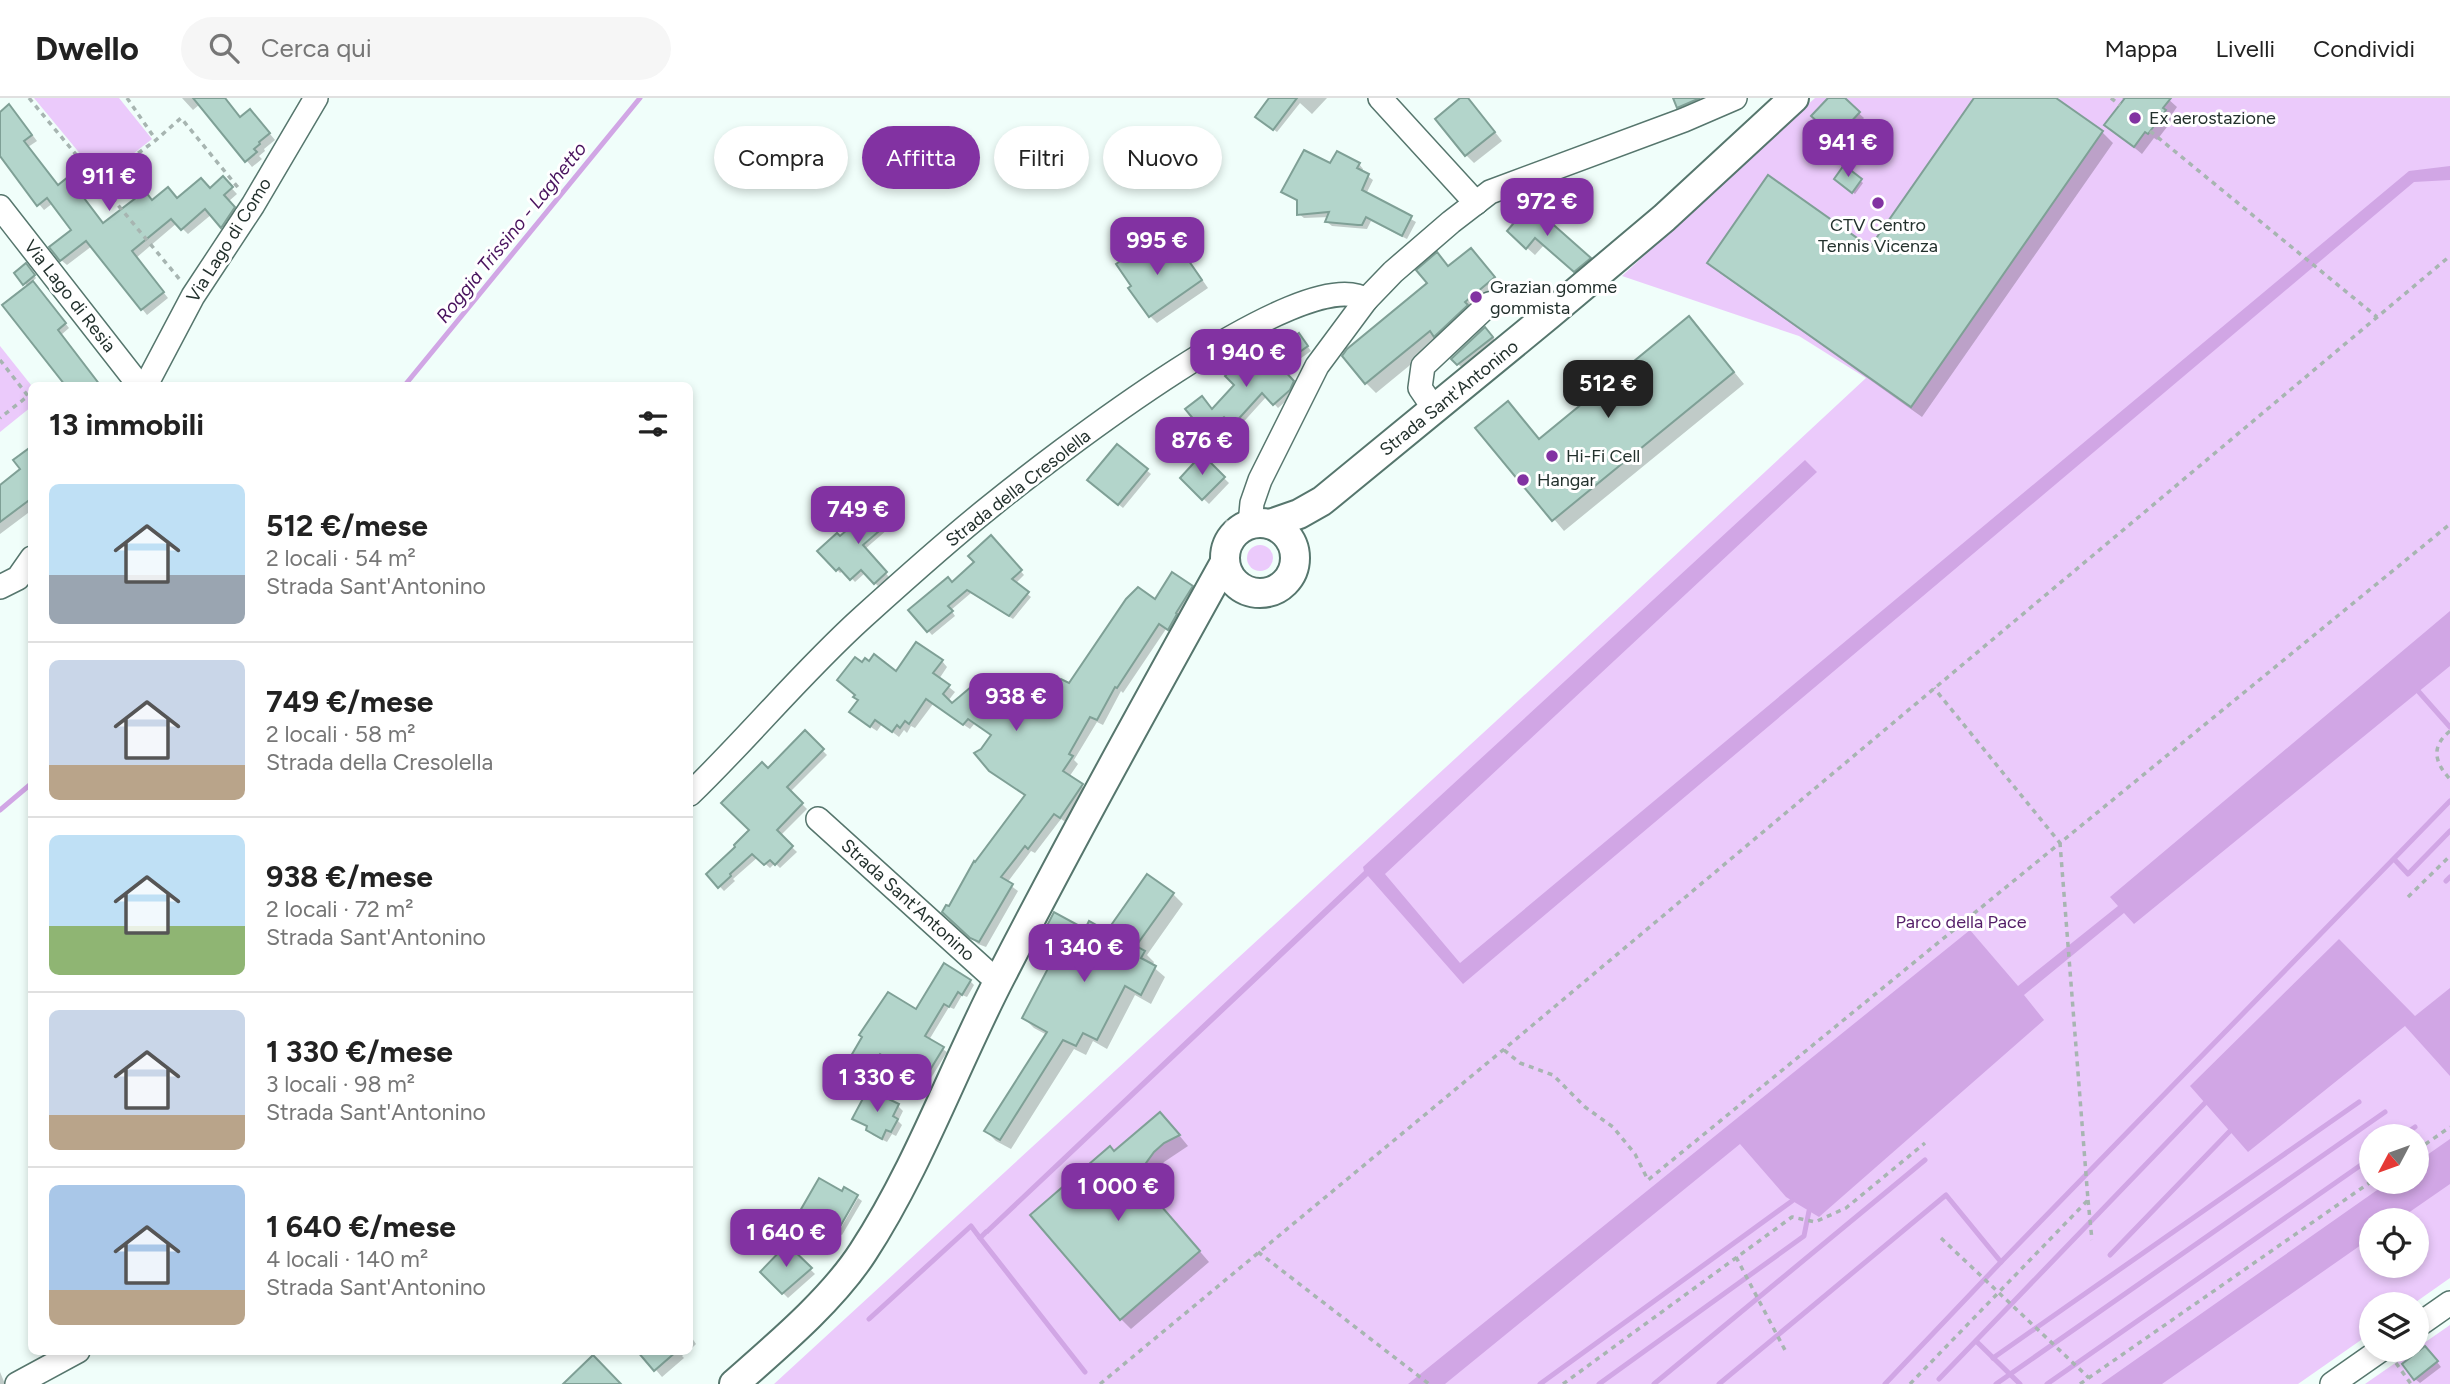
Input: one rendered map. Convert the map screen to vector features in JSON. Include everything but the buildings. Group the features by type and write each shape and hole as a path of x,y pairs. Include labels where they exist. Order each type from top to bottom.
{"main road":[{"name":"Strada Sant'Antonino","path":"734,1384 836,1288 863,1252 897,1193 999,980 1157,682 1224,564 1224,553 1233,535 1322,501 1664,218 1794,98"},
{"name":"Strada Sant'Antonino","path":"1188,630 1215,607 1235,597 1278,589 1293,570 1306,527 1322,501"},
{"path":"1260,524 1288,537 1295,558"},
{"path":"1224,564 1235,583 1254,593"}],"street":[{"path":"1380,98 1476,203"},
{"path":"1260,524 1252,503 1260,480 1317,366 1366,300 1393,272 1490,192 1684,120 1734,98"},
{"name":"Via Lago di Como","path":"148,382 193,296 253,205 306,102"},
{"name":"Via Lago di Resia","path":"0,207 137,382"},
{"name":"Strada della Cresolella","path":"693,791 862,618 990,507 1085,434 1250,326 1321,297 1341,293 1360,296 1366,300"},
{"path":"1434,410 1420,388 1423,366 1489,304 1525,294 1544,306 1550,314"},
{"path":"9,583 28,562"},
{"name":"Strada Sant'Antonino","path":"818,819 999,980"},
{"path":"2429,1318 2450,1303"},
{"path":"17,1384 71,1355"},
{"path":"2332,1384 2372,1362"}],"path":[{"path":"29,98 193,296"},
{"path":"127,98 156,140"},
{"path":"2111,98 2120,104"},
{"path":"98,183 181,118 253,205"},
{"path":"2150,131 2377,317"},
{"path":"1100,1384 2450,256"},
{"path":"0,360 28,396 0,418"},
{"path":"1503,1049 1520,1063 1553,1075 1585,1107 1613,1127 1635,1154 1648,1180 2450,524"},
{"path":"1934,688 2060,843 2092,1240"},
{"path":"2450,731 2443,736 2437,751 2438,764 2450,779"},
{"path":"2408,897 2450,856"},
{"path":"2429,1142 2450,1127"},
{"path":"1563,1384 1792,1217 1812,1222 1846,1208 1925,1143"},
{"path":"2080,1384 2359,1190"},
{"path":"1910,1384 2088,1200"},
{"path":"1941,1238 2089,1378"},
{"path":"1258,1252 1429,1384"},
{"path":"1736,1258 1786,1352"},
{"path":"2393,1362 2411,1384"}],"green space":[{"path":"34,98 119,98 152,139 101,179"},
{"name":"Parco della Pace","path":"1815,98 2450,98 2450,1278 2429,1293 2359,1292 2359,1341 2298,1384 774,1384 1866,378 1799,336 1622,276"},
{"path":"0,346 29,382 28,409 0,432"},
{"path":"1260,545 1269,549 1273,558 1269,567 1260,571 1251,567 1247,558 1251,549"},
{"path":"2450,1325 2450,1384 2365,1384 2397,1362 2429,1362 2429,1340"}],"shaded area":[{"path":"2450,166 2450,180 2414,182 1463,984 1368,876 988,1234 984,1231 1364,871 1363,867 1805,460 1817,472 1385,874 1460,963 2409,171"},
{"path":"2450,611 2450,666 2134,924 2124,913 2024,995 2044,1020 1819,1217 1786,1197 1740,1144 1445,1384 1408,1384 1970,930 2018,986 2118,906 2110,897"},
{"path":"2339,939 2415,1016 2450,988 2450,1076 2405,1026 2248,1152 2190,1086"},
{"path":"2450,1139 2450,1184 2415,1208 2359,1208 2359,1246 2162,1384 2101,1384 2371,1194 2429,1194 2429,1154"}],"waterway":[{"name":"Roggia Trissino - Laghetto","path":"407,382 640,98"},
{"path":"2419,692 2450,727"},
{"name":"Roggia Trissino - Laghetto","path":"0,810 28,786"},
{"path":"1719,1384 1946,1195 2001,1262 2450,801"},
{"path":"2394,859 2408,874 2450,831"},
{"path":"2446,881 2450,877"},
{"path":"1993,1358 2359,1102"},
{"path":"1939,1379 2205,1103"},
{"path":"1996,1384 2385,1112"},
{"path":"2110,1255 2230,1131"},
{"path":"1654,1384 1925,1160"},
{"path":"2047,1384 2359,1166"},
{"path":"1540,1384 1792,1201"},
{"path":"1599,1384 1804,1236 1809,1211"},
{"path":"869,1319 971,1226 980,1238 986,1232"},
{"path":"980,1238 1085,1372"},
{"path":"1885,1384 2001,1262"},
{"path":"1976,1341 2020,1384"}],"place":[{"name":"Ex aerostazione","path":"2135,118"},
{"name":"CTV Centro Tennis Vicenza","path":"1878,203"},
{"name":"Grazian gomme gommista","path":"1476,297"},
{"name":"Hi-Fi Cell","path":"1552,456"},
{"name":"Hangar","path":"1523,480"}]}
